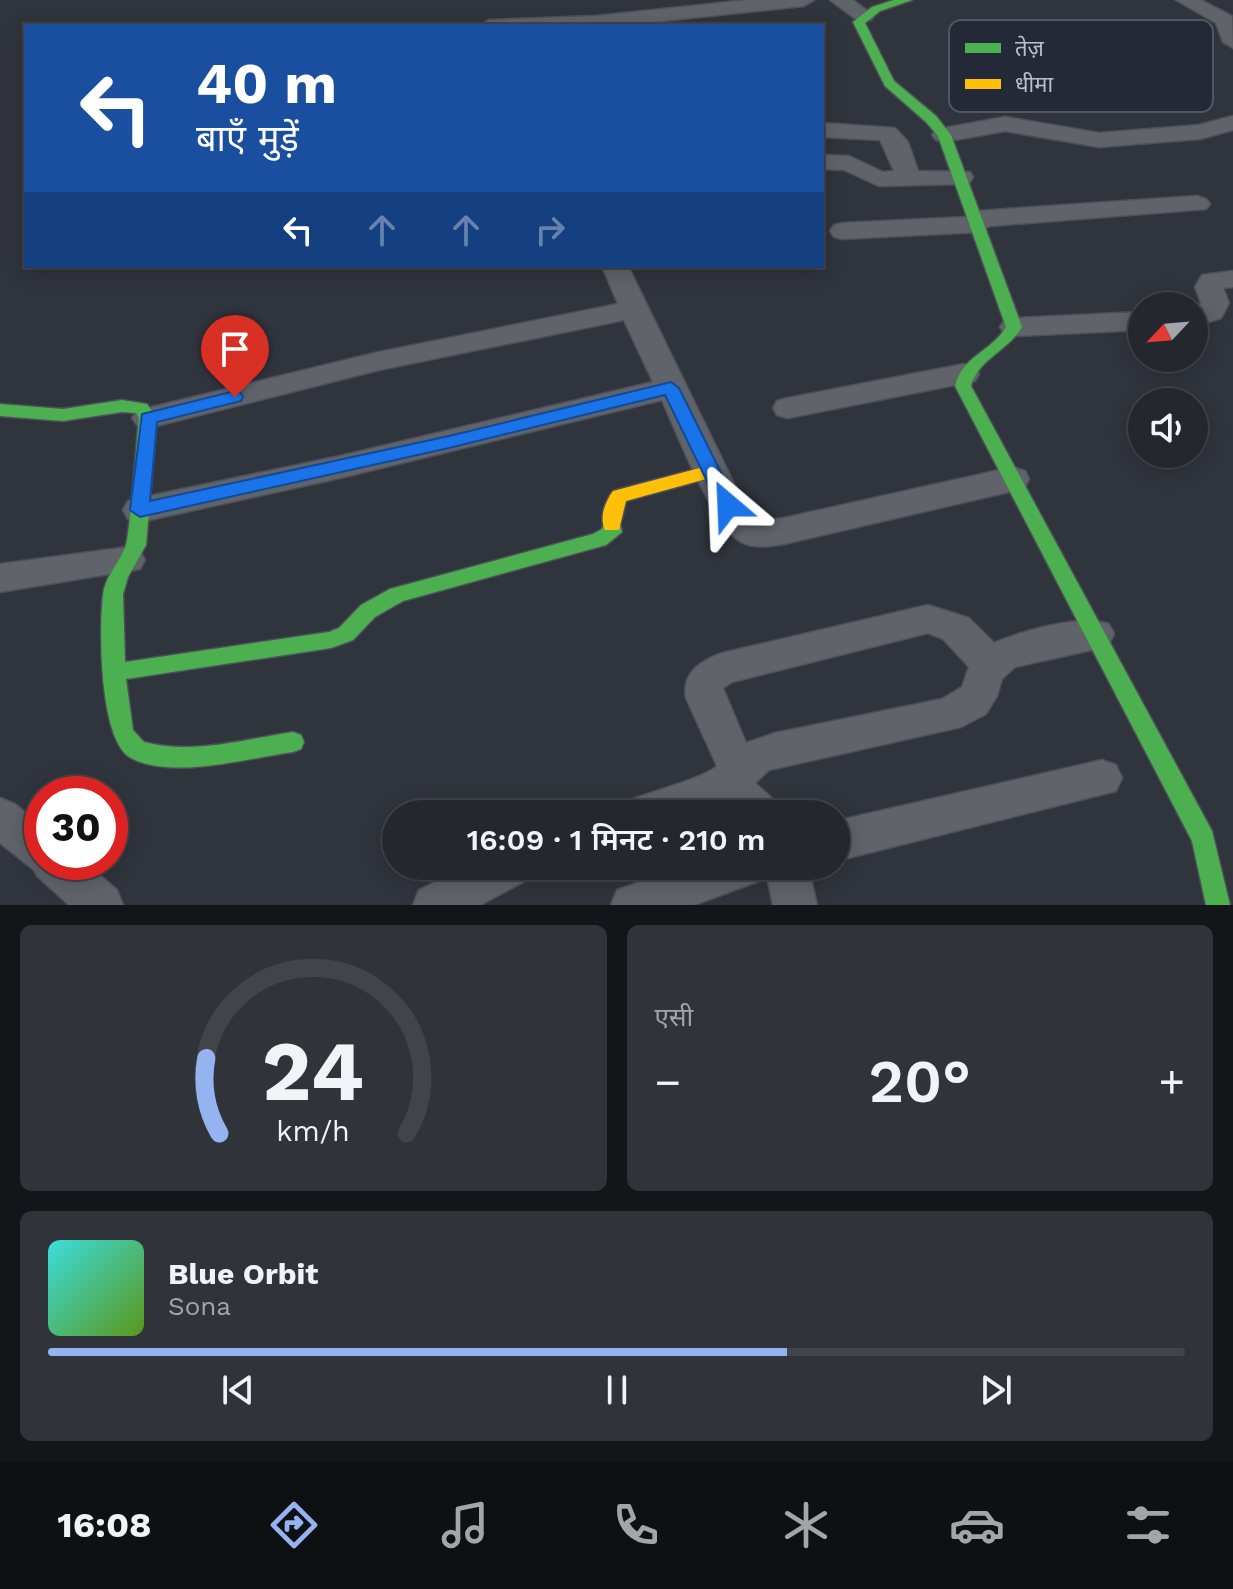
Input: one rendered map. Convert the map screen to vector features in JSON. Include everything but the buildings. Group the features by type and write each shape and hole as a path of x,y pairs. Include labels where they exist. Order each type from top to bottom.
{"street":[{"path":"542,24 596,22 804,0"},
{"path":"840,0 864,16"},
{"path":"906,0 864,16 859,22 889,83 931,119 944,135 1014,327 1010,337 972,363 964,374 963,386 1204,839 1218,905"},
{"path":"1186,0 1225,20 1233,42"},
{"path":"944,135 1005,124 1099,140 1200,132 1233,123"},
{"path":"824,130 887,133 896,142 909,179"},
{"path":"824,162 849,163 871,178 961,177"},
{"path":"843,231 1197,204"},
{"path":"616,268 728,505 751,532 765,534 1013,479"},
{"path":"1208,313 1215,303 1209,287 1212,281 1233,279"},
{"path":"148,418 379,361 634,309"},
{"path":"1014,327 1128,322"},
{"path":"788,408 964,374"},
{"path":"140,510 400,454 671,388"},
{"path":"0,410 63,415 122,406 141,408 148,418 136,545 118,576 113,594 124,741 137,751 160,757 293,742"},
{"path":"117,672 311,644 339,637 355,628 374,607 397,595 599,540 612,532 614,504 620,496 711,471"},
{"path":"0,578 128,560"},
{"path":"747,800 728,781 705,698 703,686 710,676 722,669 928,619 945,620 957,627 990,665"},
{"path":"681,800 728,781 755,757 775,750 947,715 966,708 979,699 990,665 1014,651 1096,634"},
{"path":"850,838 1102,778"},
{"path":"0,817 24,838"},
{"path":"73,880 101,905"},
{"path":"435,905 484,880"},
{"path":"633,905 706,880"},
{"path":"789,880 795,905"}],"traffic: fast":[{"path":"906,0 876,9 859,22 889,83 931,119 944,135 1014,327 1002,343 971,367 963,386 1204,839 1218,905"},
{"path":"0,410 63,415 122,406 141,408 148,418 136,545 118,576 113,594 116,693 121,730 126,741 138,750 179,756 293,742"},
{"path":"117,672 331,640 346,634 368,611 397,595 599,540 612,532 612,525"}],"traffic: slow":[{"path":"612,525 614,504 620,496 711,471"}],"route":[{"path":"235,397 148,418 140,510 504,430 671,388 728,505"}]}
